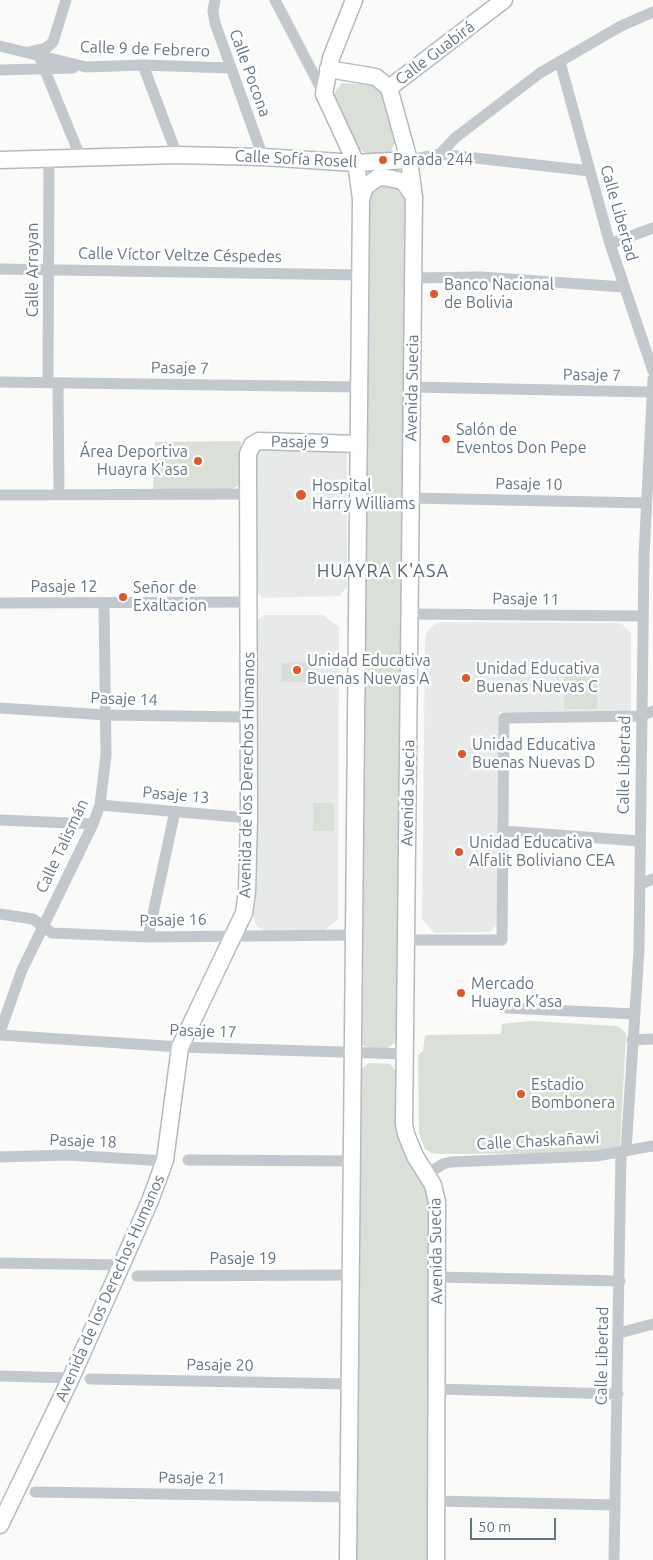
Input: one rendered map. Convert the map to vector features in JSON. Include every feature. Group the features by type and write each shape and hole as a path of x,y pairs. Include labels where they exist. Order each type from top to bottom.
{"main road":[{"path":"348,1560 351,1052 361,199 356,163 324,94 328,69 336,42 354,0"},
{"name":"Calle Guabirá","path":"389,88 504,0"},
{"path":"328,69 376,77 389,88"},
{"name":"Avenida Suecia","path":"389,88 409,160 414,198 405,1054 406,1134 415,1156 433,1185 437,1202 436,1560"},
{"name":"Calle Sofía Rosell","path":"0,160 80,156 178,155 263,157 356,163 409,160"},
{"path":"361,199 365,187 377,178 383,177 404,181 414,198"},
{"name":"Pasaje 9","path":"248,454 252,445 259,441 358,444"},
{"name":"Avenida de los Derechos Humanos","path":"0,1525 123,1265 165,1161 180,1047 244,913 247,892 249,818 248,454"}],"street":[{"path":"27,53 46,48 53,42 66,0"},
{"name":"Calle Pocona","path":"215,0 213,11 215,23 263,157"},
{"path":"275,0 324,94"},
{"path":"440,154 455,138 540,74 621,26 653,12"},
{"name":"Calle 9 de Febrero","path":"0,46 86,67 143,65 230,68"},
{"path":"39,56 80,156"},
{"name":"Calle Libertad","path":"560,62 610,244 653,371"},
{"path":"143,65 178,155"},
{"path":"0,70 44,70 86,67"},
{"name":"Calle Sofía Rosell","path":"409,160 440,154 590,171"},
{"name":"Calle Arrayan","path":"49,158 53,383 60,494"},
{"path":"610,244 653,228"},
{"name":"Calle Víctor Veltze Céspedes","path":"0,269 360,275"},
{"path":"413,278 481,277 624,287"},
{"name":"Calle Libertad","path":"614,1560 624,1152 635,1014 640,884 640,716 643,616 648,554 646,503 653,379"},
{"name":"Pasaje 7","path":"0,382 359,387"},
{"name":"Pasaje 7","path":"412,387 652,392"},
{"path":"0,495 248,494"},
{"name":"Pasaje 10","path":"411,498 646,503"},
{"name":"Pasaje 12","path":"0,603 249,602"},
{"name":"Calle Talismán","path":"0,1034 17,981 42,926 94,824 100,804 105,780 104,603"},
{"name":"Pasaje 11","path":"409,614 643,616"},
{"name":"Pasaje 14","path":"0,708 106,715 248,717"},
{"path":"406,940 502,940 504,718 640,716 653,711"},
{"name":"Pasaje 13","path":"100,804 249,818"},
{"path":"148,937 175,811"},
{"path":"0,820 94,824"},
{"path":"504,832 640,841"},
{"path":"640,884 653,879"},
{"name":"Pasaje 16","path":"0,914 34,919 52,933 148,937 353,935"},
{"path":"507,1008 635,1014"},
{"name":"Pasaje 17","path":"0,1034 180,1047 405,1054"},
{"path":"632,1040 653,1039"},
{"name":"Calle Chaskañawi","path":"427,1174 443,1164 451,1162 596,1156 653,1146"},
{"name":"Pasaje 18","path":"0,1156 68,1155 165,1161"},
{"path":"188,1160 351,1160"},
{"path":"0,1263 51,1262 123,1265"},
{"name":"Pasaje 19","path":"137,1276 350,1275"},
{"path":"437,1277 620,1281"},
{"path":"619,1333 653,1324"},
{"path":"0,1376 71,1378"},
{"name":"Pasaje 20","path":"90,1379 350,1384"},
{"path":"436,1389 618,1394"},
{"name":"Pasaje 21","path":"35,1492 349,1497"},
{"path":"436,1501 615,1505"}],"shaded area":[{"path":"342,83 374,85 381,91 395,142 390,153 368,155 358,148 334,98 335,92"},
{"path":"392,182 406,193 397,1041 388,1048 370,1048 364,1046 360,1040 368,196 374,187"},
{"name":"Área Deportiva Huayra K'asa","path":"241,441 241,481 238,486 231,489 153,490 155,442"},
{"name":"Hospital Harry Williams","path":"264,446 347,450 347,587 340,596 262,598 256,590 255,455"},
{"path":"263,615 323,615 339,627 338,919 325,930 264,931 256,925 253,916 256,622"},
{"path":"439,622 621,623 631,633 631,713 499,712 497,925 489,932 434,933 422,919 425,642 426,634 432,626"},
{"path":"310,662 310,682 281,682 281,663"},
{"path":"564,663 597,663 597,709 564,709"},
{"path":"313,803 334,803 334,831 313,831"},
{"name":"Estadio Bombonera","path":"531,1021 616,1026 626,1034 620,1146 592,1153 440,1154 432,1153 425,1149 419,1133 418,1055 423,1051 425,1035 501,1034 502,1024"},
{"path":"369,1063 390,1064 398,1073 430,1207 428,1560 355,1560 360,1070"}],"place":[{"name":"Parada 244","path":"383,160"},
{"name":"Banco Nacional de Bolivia","path":"434,294"},
{"name":"Salón de Eventos Don Pepe","path":"446,439"},
{"name":"Área Deportiva Huayra K'asa","path":"198,461"},
{"name":"Hospital Harry Williams","path":"301,495"},
{"name":"Señor de Exaltacion","path":"123,597"},
{"name":"Unidad Educativa Buenas Nuevas A","path":"297,670"},
{"name":"Unidad Educativa Buenas Nuevas C","path":"466,678"},
{"name":"Unidad Educativa Buenas Nuevas D","path":"462,754"},
{"name":"Unidad Educativa Alfalit Boliviano CEA","path":"459,852"},
{"name":"Mercado Huayra K'asa","path":"461,993"},
{"name":"Estadio Bombonera","path":"521,1094"}],"district":[{"name":"HUAYRA K'ASA","path":"383,571"}]}
